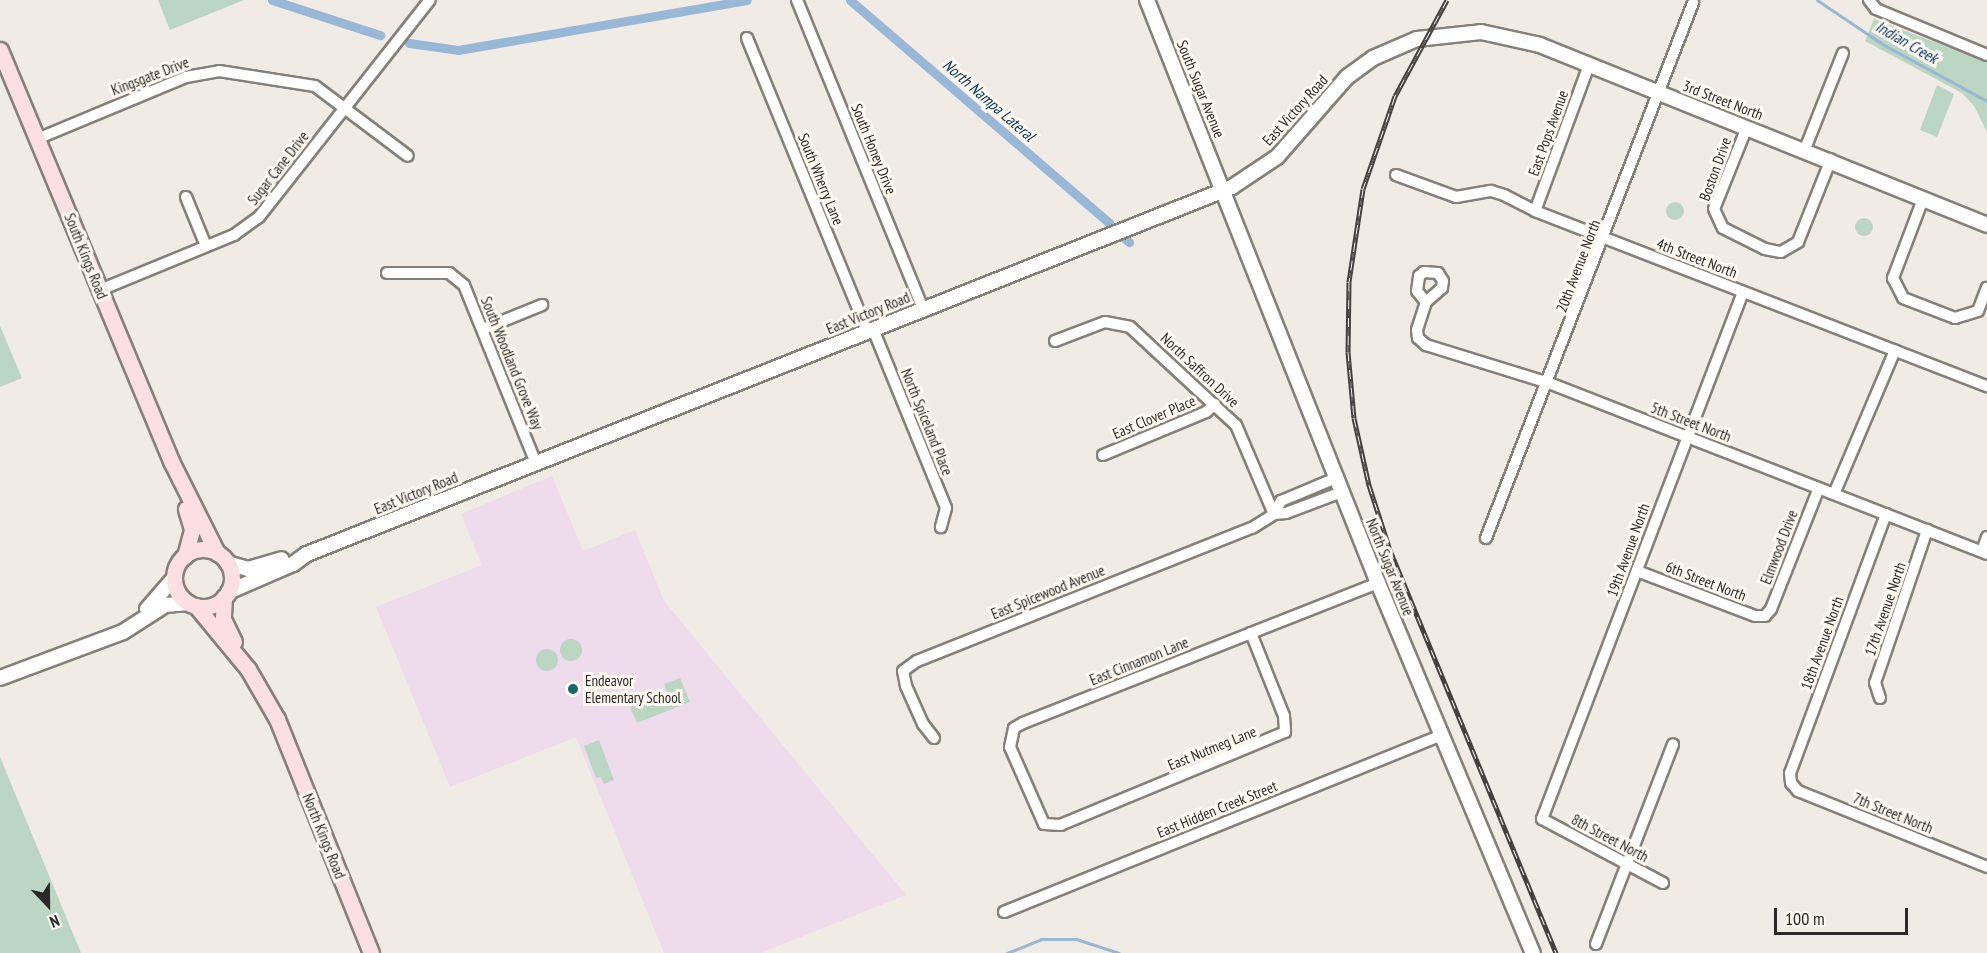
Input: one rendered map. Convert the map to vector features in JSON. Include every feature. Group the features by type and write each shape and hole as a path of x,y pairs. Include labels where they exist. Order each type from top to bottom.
{"main road":[{"name":"South Kings Road","path":"0,50 171,461 181,474 222,558"},
{"name":"South Kings Road","path":"171,461 172,477 192,523 185,555"},
{"path":"201,549 222,558 232,577 226,595 211,605 192,604 178,593 174,578 185,555 201,549"},
{"name":"North Kings Road","path":"226,595 225,626 262,677 371,953"},
{"name":"North Kings Road","path":"192,604 248,669 277,719"}],"street":[{"name":"South Honey Drive","path":"797,0 923,309"},
{"name":"South Sugar Avenue","path":"1147,0 1224,190"},
{"path":"1869,1 1876,9 1987,55"},
{"name":"Sugar Cane Drive","path":"100,290 234,235 259,217 422,2"},
{"name":"20th Avenue North","path":"1486,538 1549,383 1694,3"},
{"name":"3rd Street North","path":"1440,35 1500,34 1589,65 1831,159 1987,225"},
{"name":"East Victory Road","path":"222,558 259,568 308,554 1224,190 1254,174 1277,157 1347,77 1402,44 1440,35"},
{"name":"South Wherry Lane","path":"747,38 870,330"},
{"path":"1805,149 1843,53"},
{"name":"East Pops Avenue","path":"1535,211 1589,65"},
{"name":"Kingsgate Drive","path":"37,139 201,73 219,71 307,82 345,106 408,156"},
{"name":"Boston Drive","path":"1747,127 1714,210 1724,228 1765,249 1790,250 1798,242 1831,159"},
{"name":"4th Street North","path":"1396,175 1456,197 1491,191 1535,211 1987,386"},
{"name":"North Sugar Avenue","path":"1224,190 1378,583 1533,953"},
{"path":"186,197 206,246"},
{"path":"1923,199 1893,278 1903,298 1955,318 1978,311 1987,288"},
{"name":"South Woodland Grove Way","path":"387,273 441,273 457,277 483,329 536,463"},
{"name":"19th Avenue North","path":"1542,819 1686,436 1743,292"},
{"name":"5th Street North","path":"1426,302 1417,330 1418,339 1426,345 1549,383 1984,553"},
{"path":"483,329 542,305"},
{"name":"North Saffron Drive","path":"1054,341 1105,322 1119,322 1130,327 1236,425 1274,514"},
{"name":"North Spiceland Place","path":"870,330 946,508 941,526"},
{"path":"1834,494 1895,350"},
{"name":"East Clover Place","path":"1103,455 1206,412 1215,404"},
{"name":"East Spicewood Avenue","path":"1274,514 1281,501 1336,478"},
{"name":"Elmwood Drive","path":"1765,616 1771,609 1819,488"},
{"name":"East Spicewood Avenue","path":"934,738 923,724 906,686 903,671 916,661 1252,528 1274,514 1286,513 1342,492"},
{"name":"18th Avenue North","path":"1791,783 1790,773 1886,514"},
{"name":"17th Avenue North","path":"1880,698 1875,683 1928,530"},
{"path":"1984,553 1987,537"},
{"name":"East Victory Road","path":"226,595 293,564 308,554"},
{"name":"6th Street North","path":"1637,571 1755,616 1765,616"},
{"path":"99,638 144,611 174,578"},
{"name":"East Cinnamon Lane","path":"1049,826 1040,818 1010,747 1014,728 1378,583"},
{"path":"0,678 99,638 133,627 165,605 192,604"},
{"name":"East Nutmeg Lane","path":"1049,826 1083,816 1285,732 1284,716 1251,633"},
{"name":"East Hidden Creek Street","path":"1004,912 1442,735"},
{"path":"1596,944 1673,744"},
{"name":"7th Street North","path":"1791,783 1798,791 1987,867"},
{"name":"8th Street North","path":"1542,819 1663,883"}],"shaded area":[{"name":"Endeavor Elementary School","path":"552,476 583,551 635,530 664,601 906,895 761,953 664,953 576,737 450,787 376,607 482,565 461,514"}],"green space":[{"path":"158,0 244,0 170,30"},
{"path":"1874,19 1987,62 1987,132 1974,106 1962,93 1865,41"},
{"path":"1937,85 1954,94 1937,137 1920,130"},
{"path":"1675,202 1681,205 1684,211 1681,217 1675,220 1669,217 1666,211 1669,205"},
{"path":"1864,218 1870,221 1873,227 1870,233 1864,236 1858,233 1855,227 1858,221"},
{"path":"0,326 22,378 0,387"},
{"path":"571,639 579,642 582,650 579,658 571,661 563,658 560,650 563,642"},
{"path":"547,649 555,652 558,660 555,668 547,671 539,668 536,660 539,652"},
{"path":"680,678 690,702 637,723 630,707 667,692 664,684"},
{"path":"599,740 614,780 604,784 601,777 596,778 584,746"},
{"path":"0,757 81,953 0,953"}],"waterway":[{"name":"North Nampa Lateral","path":"272,0 380,35"},
{"name":"North Nampa Lateral","path":"409,43 458,50 747,0"},
{"name":"North Nampa Lateral","path":"850,0 1109,223"},
{"name":"Indian Creek","path":"1817,0 1884,45 1987,101"},
{"name":"North Nampa Lateral","path":"1123,237 1129,242"},
{"path":"1007,953 1041,939 1076,939 1119,953"}],"railway":[{"path":"1447,0 1395,96 1363,189 1349,282 1348,352 1354,418 1369,485 1390,550 1556,953"}],"place":[{"name":"Endeavor Elementary School","path":"573,689"}]}
